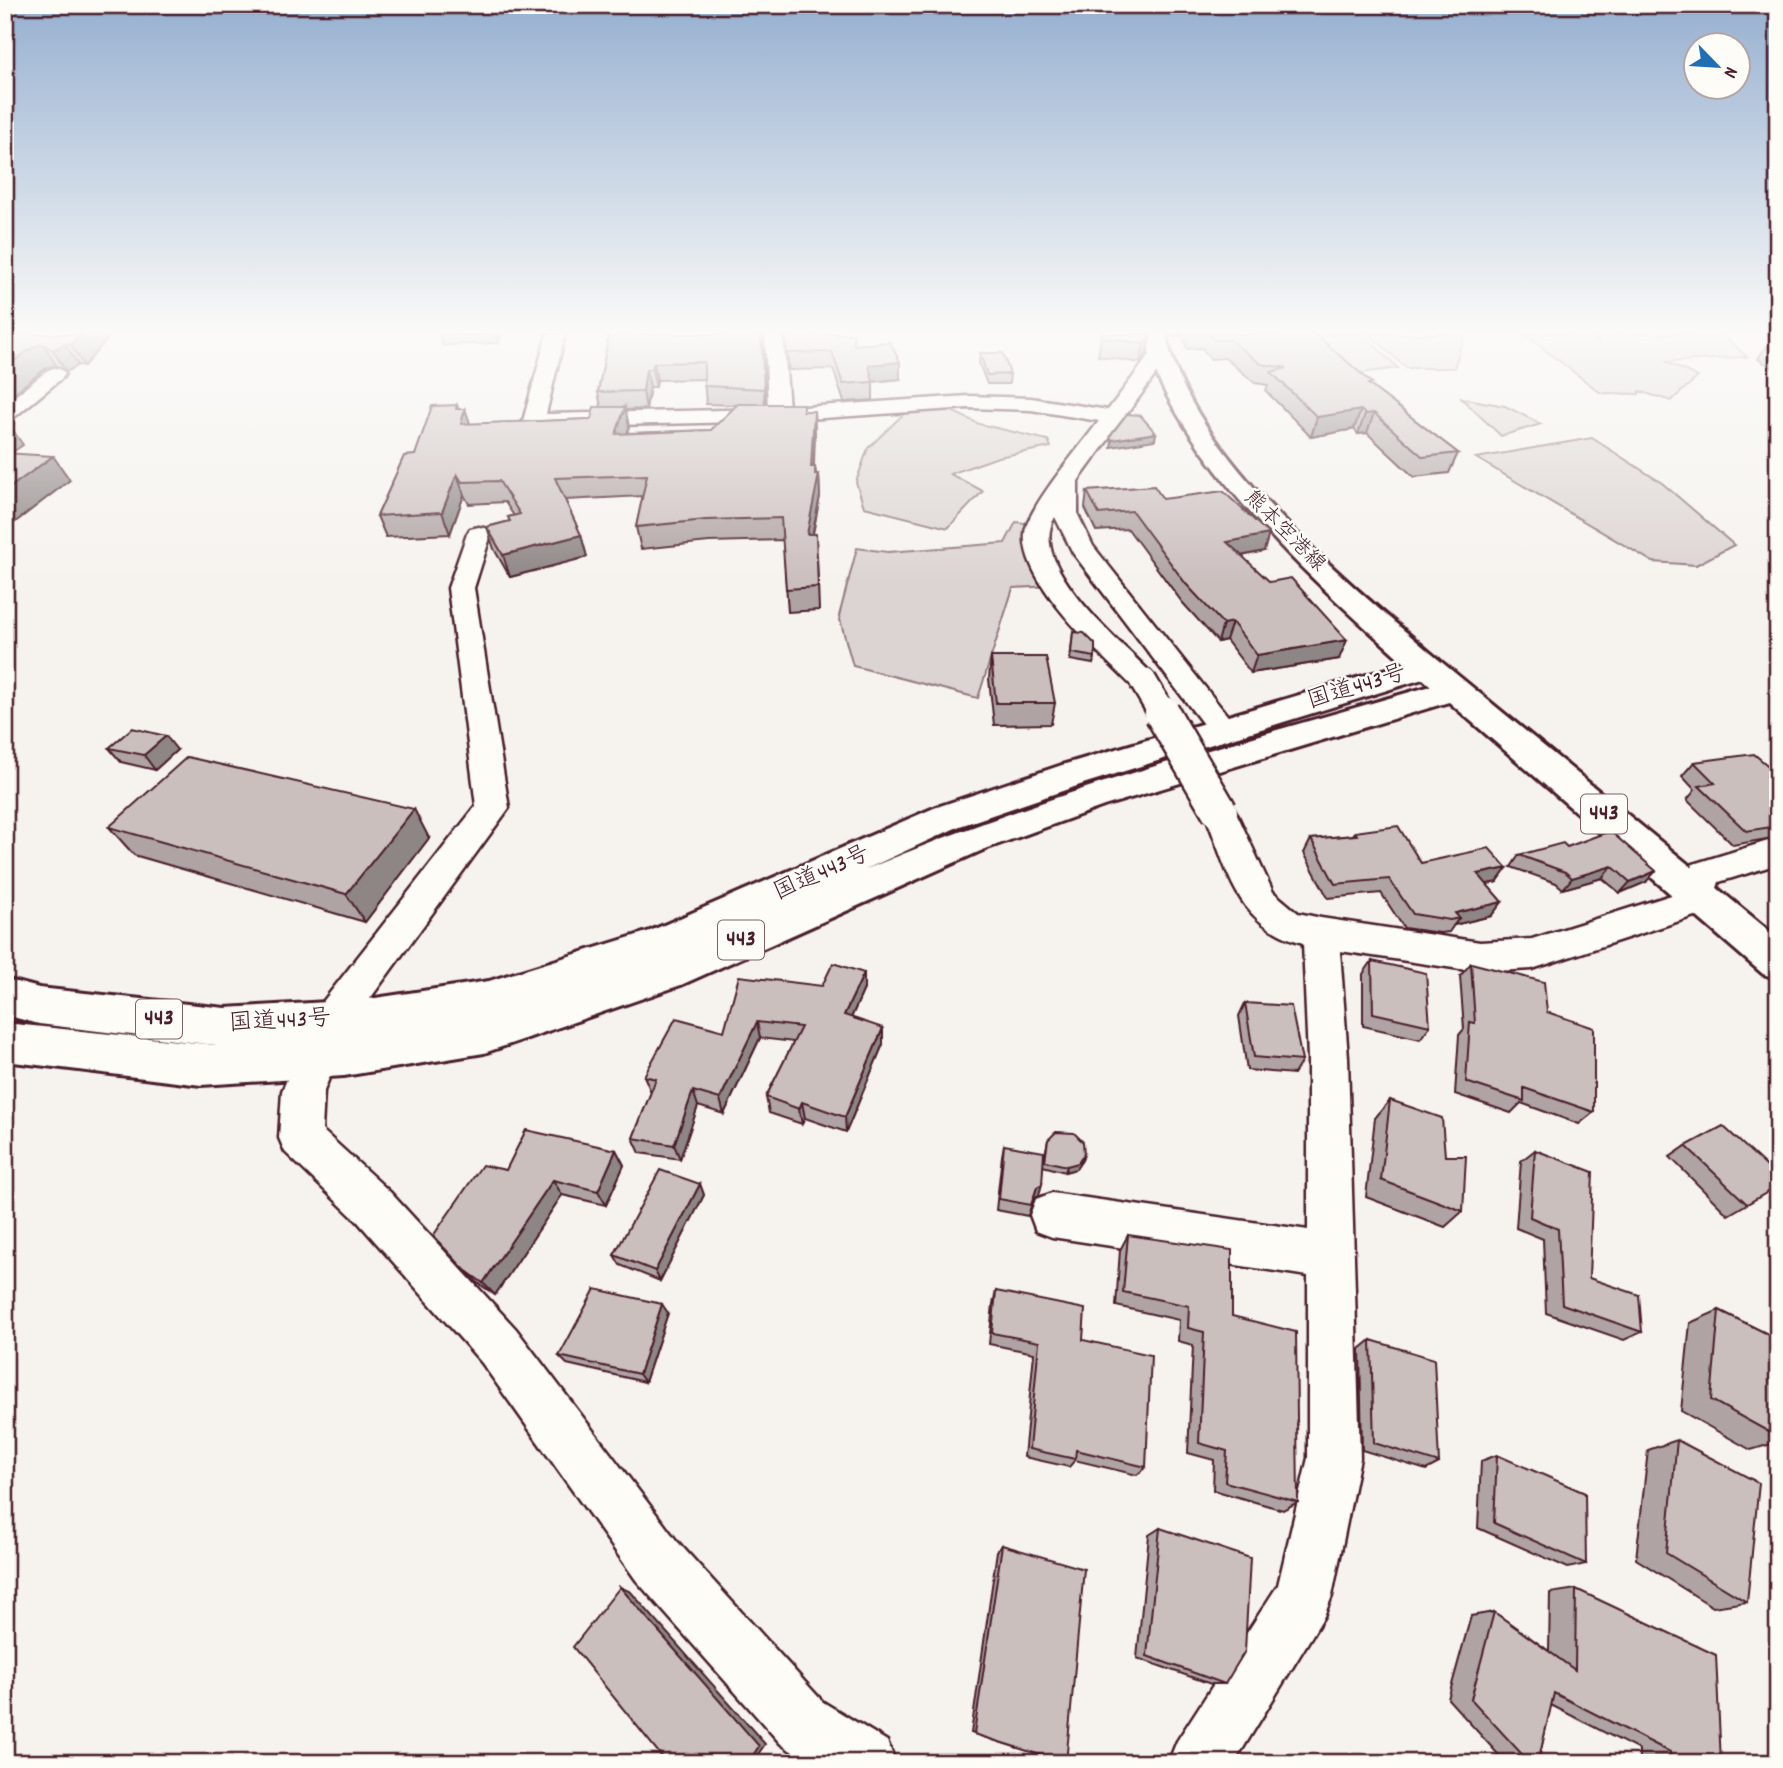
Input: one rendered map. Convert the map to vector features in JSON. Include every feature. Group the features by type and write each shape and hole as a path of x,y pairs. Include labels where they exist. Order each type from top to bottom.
{"main road":[{"name":"熊本空港線","path":"1193,417 1210,449 1264,518 1441,678"},
{"name":"国道443号","path":"5,997 39,1006 324,1040 362,1018 489,999 662,944 947,817 1223,729 1441,678"},
{"name":"国道443号","path":"5,1042 201,1065 324,1040 484,1034 666,973 985,835 1441,678"},
{"name":"443","path":"1441,678 1702,895 1778,962"}],"street":[{"path":"535,417 534,421 717,417"},
{"path":"1109,417 1112,417 1039,524 1039,552 1055,589 1143,681 1220,812 1259,901 1287,924 1321,933 1480,957 1532,954 1702,895 1705,873 1778,851"},
{"path":"1067,481 1066,515 1082,548 1223,729"},
{"path":"479,534 461,588 493,808 324,1040 303,1091 300,1138 374,1207 499,1346 656,1560 777,1696 802,1723 865,1763"},
{"path":"1199,1763 1304,1596 1334,1458 1328,1058 1321,933"},
{"path":"1052,1216 1332,1257"}],"shaded area":[{"path":"901,417 963,417 979,424 1048,440 1051,447 998,457 950,474 983,491 948,528 864,507 856,482 868,448"},
{"path":"1480,417 1526,417 1541,424 1501,436"},
{"path":"1592,438 1662,483 1734,545 1696,565 1653,562 1476,458"},
{"path":"1016,522 1033,524 1054,586 1013,588 978,698 853,666 839,616 857,548 888,552 1005,543"}],"building":[{"path":"428,417 463,417 461,424 622,417 616,434 711,430 725,417 814,417 811,467 815,467 815,475 819,474 807,534 816,534 818,587 786,589 781,518 706,520 636,527 647,475 555,478 581,535 503,555 487,527 510,521 508,517 520,514 499,481 462,482 457,474 442,512 377,516 404,456 415,455"},
{"path":"1125,417 1141,417 1156,433 1112,440 1110,436"},
{"path":"1378,417 1410,417 1458,453 1423,457"},
{"path":"5,453 53,456 5,491"},
{"path":"1154,486 1163,499 1223,491 1269,534 1227,542 1270,582 1291,578 1347,640 1257,655 1232,622 1223,624 1186,584 1132,511 1099,514 1087,491"},
{"path":"1073,632 1084,633 1095,644 1095,657 1071,653"},
{"path":"991,657 1046,657 1055,703 996,703"},
{"path":"132,728 166,736 144,755 109,748"},
{"path":"1754,754 1778,774 1778,826 1746,831 1699,786 1715,783 1694,762"},
{"path":"187,757 414,809 346,894 109,827"},
{"path":"1398,826 1421,863 1489,848 1507,868 1478,874 1502,902 1455,913 1459,918 1450,920 1413,914 1389,879 1335,884 1311,839 1357,835 1355,832"},
{"path":"1610,831 1656,871 1630,882 1612,866 1572,878 1565,872 1519,855 1563,843 1567,847"},
{"path":"1372,961 1426,973 1430,1026 1373,1013"},
{"path":"833,963 864,973 844,1015 883,1028 845,1117 802,1102 799,1109 766,1097 801,1027 757,1022 720,1099 693,1091 674,1145 633,1138 656,1079 644,1076 676,1018 724,1031 739,976 822,986"},
{"path":"1471,963 1544,982 1547,1012 1594,1028 1594,1112 1524,1088 1524,1101 1466,1082 1470,1022 1475,1023"},
{"path":"1245,1003 1291,1006 1302,1061 1254,1057"},
{"path":"1390,1100 1442,1118 1445,1156 1466,1156 1463,1211 1381,1180"},
{"path":"1723,1126 1778,1177 1778,1186 1747,1204 1686,1146"},
{"path":"526,1130 616,1150 598,1191 553,1180 483,1283 465,1270 433,1236 482,1165 506,1170"},
{"path":"1056,1132 1074,1133 1083,1142 1084,1154 1078,1163 1067,1166 1045,1161 1048,1140"},
{"path":"1004,1145 1044,1152 1042,1184 1037,1187 1031,1205 999,1199"},
{"path":"1535,1150 1593,1172 1589,1278 1639,1295 1642,1332 1562,1304 1558,1229 1530,1217"},
{"path":"660,1170 700,1184 655,1271 614,1255"},
{"path":"1128,1235 1232,1250 1232,1316 1296,1332 1298,1502 1225,1482 1227,1451 1199,1443 1204,1332 1188,1328 1189,1306 1123,1292"},
{"path":"595,1289 662,1304 639,1374 559,1356"},
{"path":"996,1291 1085,1309 1083,1340 1151,1355 1146,1467 1076,1450 1075,1459 1029,1449 1039,1342 992,1333"},
{"path":"1719,1310 1778,1339 1778,1437 1711,1400"},
{"path":"1371,1340 1434,1359 1439,1463 1374,1443"},
{"path":"1677,1440 1759,1483 1747,1602 1666,1553"},
{"path":"1497,1455 1585,1493 1586,1564 1494,1523"},
{"path":"1160,1528 1250,1558 1245,1651 1225,1684 1147,1656"},
{"path":"1002,1545 1084,1569 1066,1763 974,1734"},
{"path":"620,1587 759,1746 748,1763 667,1763 573,1647"},
{"path":"1576,1589 1716,1655 1721,1763 1671,1763 1670,1752 1554,1693 1538,1763 1530,1763 1471,1699 1494,1612 1575,1670"}]}
